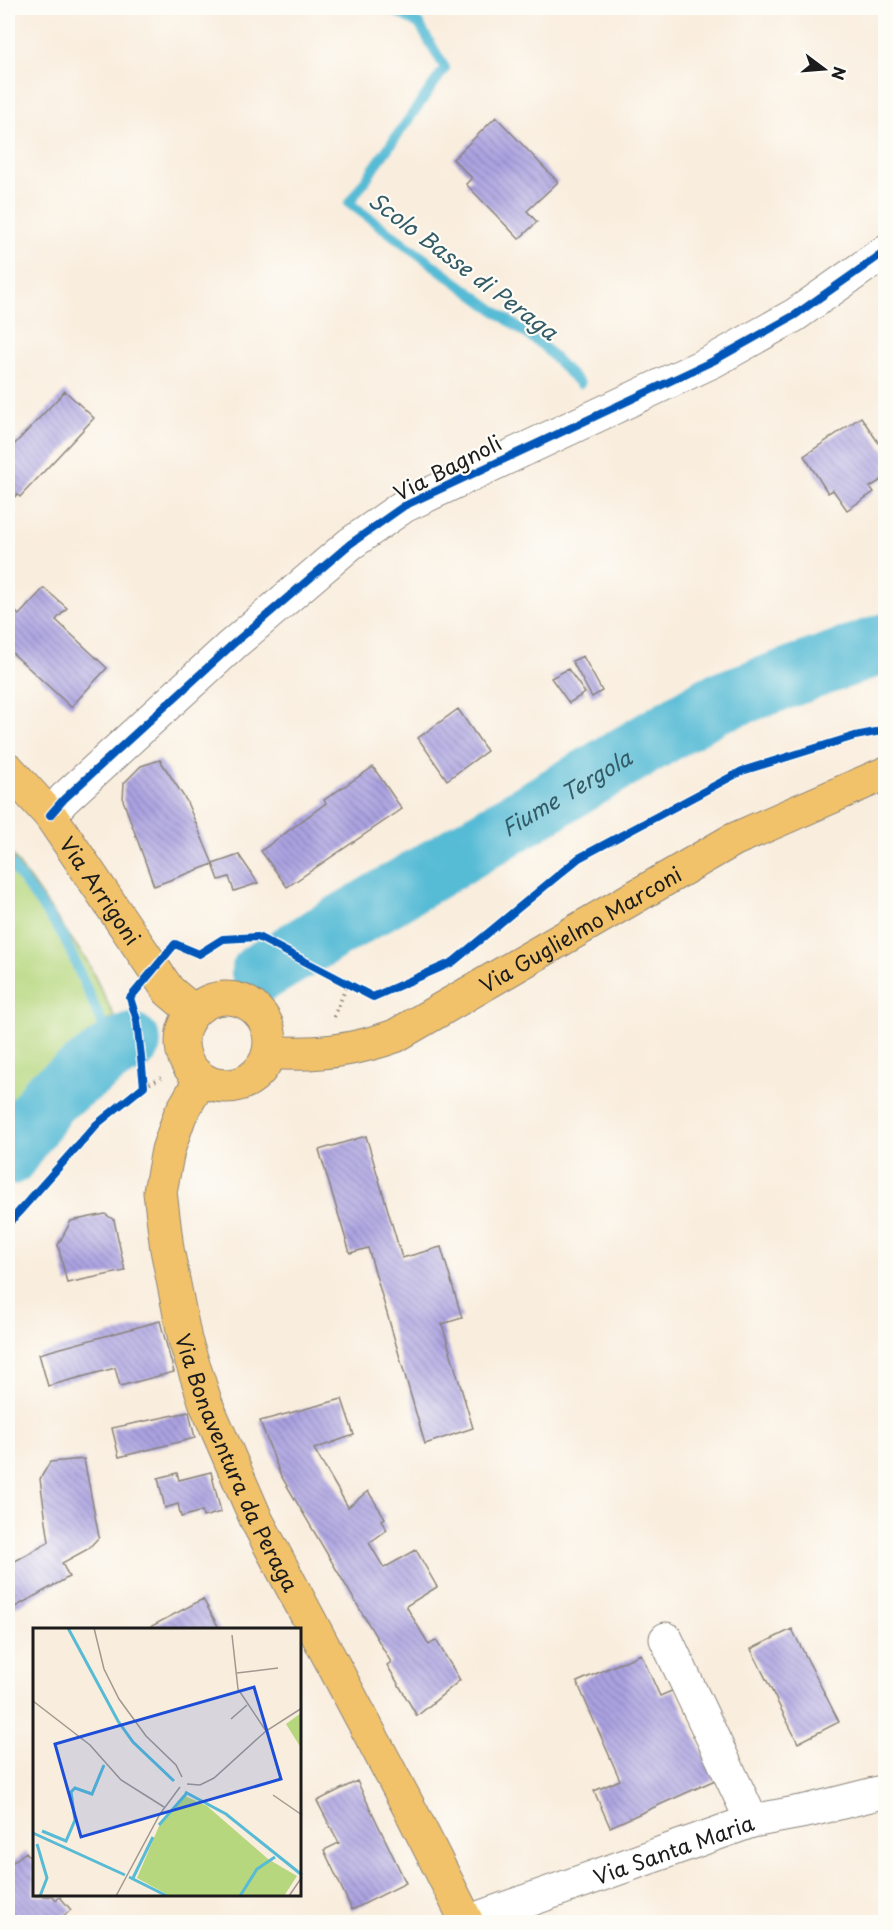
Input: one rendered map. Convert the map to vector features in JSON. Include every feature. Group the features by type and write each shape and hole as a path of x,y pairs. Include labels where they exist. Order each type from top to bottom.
{"main road":[{"name":"Via Arrigoni","path":"8,769 50,815 169,991 193,1011"},
{"name":"Via Guglielmo Marconi","path":"269,1052 329,1053 368,1045 395,1035 734,840 885,773"},
{"path":"223,998 236,999 249,1004 260,1013 267,1025 270,1038 269,1052 264,1065 254,1076 242,1083 228,1086 214,1084 201,1079 189,1066 184,1055 184,1029 193,1011 209,1001 223,998"},
{"name":"Via Bonaventura da Peraga","path":"201,1079 180,1115 168,1150 160,1192 167,1249 185,1340 206,1404 257,1521 467,1922"}],"street":[{"name":"Via Bagnoli","path":"50,815 64,799 232,645 350,544 404,506 713,361 795,315 885,251"},
{"path":"666,1639 752,1821"},
{"name":"Via Santa Maria","path":"467,1922 752,1821 811,1810 885,1791"}],"green space":[{"path":"8,849 87,961 114,1016 33,1085 8,1120"}],"building":[{"path":"496,117 558,182 527,211 537,222 519,239 466,184 472,178 453,159"},
{"path":"65,391 94,418 20,497 17,494 8,505 8,451"},
{"path":"861,417 886,454 886,477 870,487 874,492 847,510 833,490 828,493 804,456"},
{"path":"44,588 67,608 56,620 107,668 71,707 8,649 8,605 19,615"},
{"path":"583,656 602,691 592,697 572,661"},
{"path":"568,669 585,693 569,703 551,678"},
{"path":"458,709 487,751 447,780 418,738"},
{"path":"160,760 186,800 213,864 154,886 123,800 124,783 141,766"},
{"path":"373,767 402,809 287,887 261,851 326,803 324,800"},
{"path":"239,855 258,883 234,891 229,877 219,880 213,864"},
{"path":"366,1136 402,1258 441,1247 462,1318 442,1324 473,1428 425,1444 368,1248 350,1253 319,1150"},
{"path":"105,1214 114,1220 125,1271 67,1283 58,1245 71,1221"},
{"path":"160,1321 174,1372 120,1386 115,1368 48,1386 39,1354"},
{"path":"342,1399 354,1435 314,1449 348,1507 368,1491 385,1518 382,1520 387,1530 369,1543 384,1568 416,1550 437,1587 406,1606 429,1645 436,1640 460,1680 417,1716 387,1665 391,1662 280,1474 260,1421"},
{"path":"189,1412 195,1438 119,1457 112,1428"},
{"path":"84,1459 99,1537 88,1549 62,1563 69,1577 8,1611 8,1560 10,1564 49,1542 40,1479 50,1462"},
{"path":"211,1472 221,1512 203,1517 202,1511 181,1517 178,1504 165,1508 158,1478 177,1473 179,1480"},
{"path":"203,1599 219,1628 148,1628"},
{"path":"792,1629 839,1722 798,1743 751,1649"},
{"path":"641,1654 660,1696 674,1690 715,1780 610,1827 594,1791 620,1780 577,1682"},
{"path":"357,1781 406,1883 352,1910 324,1850 339,1843 317,1801"},
{"path":"26,1852 33,1862 33,1897 54,1897 56,1900 60,1897 71,1910 55,1922 8,1922 8,1866"}],"waterway":[{"name":"Scolo Basse di Peraga","path":"389,8 419,24 445,68 349,203 543,346 580,384"},
{"name":"Fiume Tergola","path":"261,972 712,705 886,643"},
{"path":"8,860 64,937 114,1051"},
{"name":"Fiume Tergola","path":"8,1156 49,1098 114,1051 131,1043"}],"cycle path":[{"path":"50,815 64,799 232,645 350,544 404,506 713,361 795,315 886,251"},
{"path":"8,1224 97,1124 144,1086 137,1020 130,998 175,944 199,954 223,939 258,937 373,997 453,962 579,858 742,771 855,736 886,730"}]}
